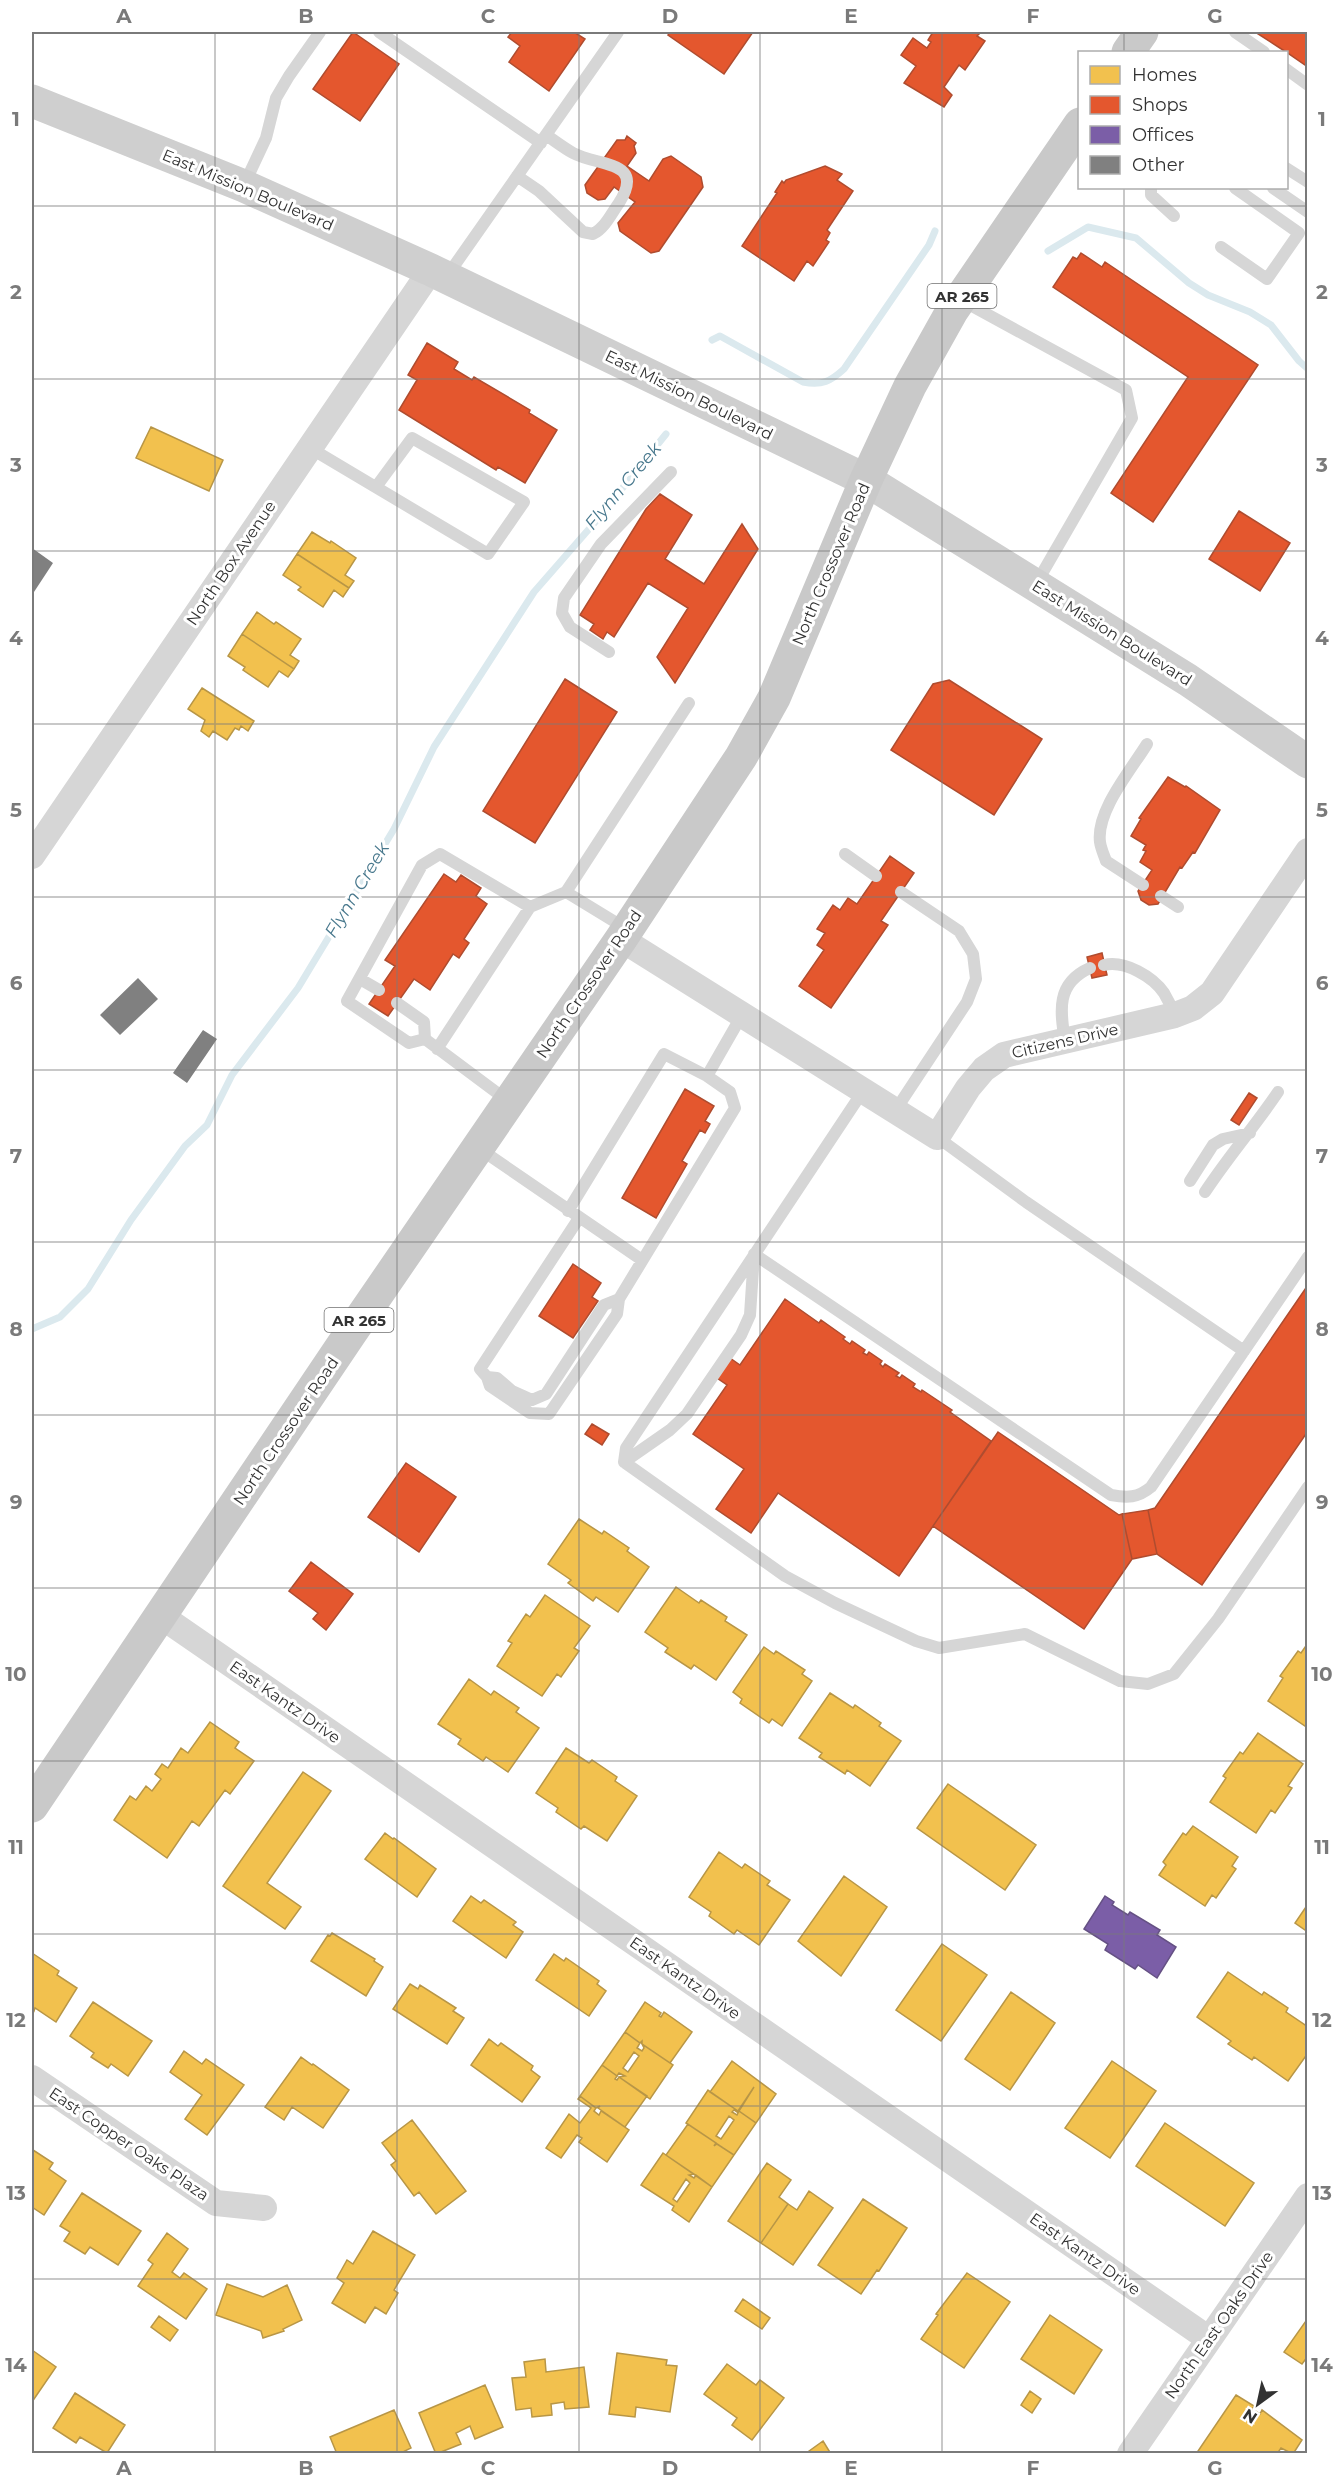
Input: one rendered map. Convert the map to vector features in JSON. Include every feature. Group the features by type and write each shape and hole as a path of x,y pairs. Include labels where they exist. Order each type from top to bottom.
{"main road":[{"name":"East Mission Boulevard","path":"32,101 244,186 439,274 866,480 1188,680 1308,762"},
{"name":"North Crossover Road","path":"32,1806 624,934 741,757 774,698 866,480 909,386 960,299 1078,127"}],"street":[{"name":"North Box Avenue","path":"32,856 310,448 439,274"},
{"name":"Citizens Drive","path":"937,1137 968,1088 984,1069 1004,1055 1175,1015 1193,1008 1212,993 1303,867"},
{"path":"624,934 742,1015 937,1137"},
{"name":"East Kantz Drive","path":"161,1616 1209,2339"},
{"name":"East Copper Oaks Plaza","path":"32,2078 216,2203 264,2208"},
{"name":"North East Oaks Drive","path":"1130,2454 1307,2199"}],"lane":[{"path":"244,186 266,138 276,98 320,32"},
{"path":"379,32 543,139 574,154 610,165 625,174 629,181 627,190 601,230 593,234 583,232 539,191 517,176"},
{"path":"439,274 517,176 618,32"},
{"path":"1235,32 1263,51"},
{"path":"1288,70 1308,85"},
{"path":"1288,169 1308,182"},
{"path":"1151,189 1151,195 1174,216"},
{"path":"1221,247 1267,279 1299,234 1236,189"},
{"path":"1274,189 1308,212"},
{"path":"960,299 1126,390 1132,417 1035,585"},
{"path":"310,448 488,554 524,502 412,438 376,487"},
{"path":"609,652 570,627 562,613 564,598 602,544 671,472"},
{"path":"437,1048 530,907 566,892 689,703"},
{"path":"1143,885 1106,861 1100,842 1102,820 1108,805 1147,744"},
{"path":"425,1039 409,1043 347,1001 422,865 440,854 530,907"},
{"path":"845,854 876,876"},
{"path":"566,892 624,934"},
{"path":"895,1111 967,1002 976,980 973,954 959,932 901,892"},
{"path":"1161,896 1178,907"},
{"path":"1104,964 1118,964 1143,975 1163,992 1175,1015"},
{"path":"1065,1041 1060,1011 1062,998 1077,976 1090,968"},
{"path":"360,979 379,990"},
{"path":"397,1003 424,1022 425,1039 509,1101"},
{"path":"707,1076 742,1015"},
{"path":"664,1054 707,1076 730,1092 735,1108 619,1299 617,1314 549,1414 530,1413 490,1386 487,1377 480,1369 574,1215 664,1054"},
{"path":"624,1462 626,1448 863,1091"},
{"path":"1205,1192 1229,1155 1250,1133 1278,1092"},
{"path":"1190,1182 1213,1145 1222,1139 1250,1133"},
{"path":"937,1137 1026,1202 1244,1351"},
{"path":"478,1148 642,1260"},
{"path":"754,1254 1111,1495 1127,1498 1142,1495 1151,1487 1308,1257"},
{"path":"624,1462 670,1430 687,1414 741,1335 750,1315 754,1254"},
{"path":"487,1377 497,1378 512,1391 532,1400 546,1394 604,1305 619,1299"},
{"path":"624,1462 785,1576 834,1603 916,1641 939,1648 1025,1634 1120,1681 1148,1684 1174,1674 1218,1619 1308,1487"}],"building: Homes":[{"path":"151,427 223,460 209,491 136,458"},
{"path":"312,532 330,543 331,541 356,558 345,575 354,581 349,588 297,554"},
{"path":"297,554 349,588 343,597 334,590 323,607 298,590 301,587 283,575"},
{"path":"257,612 301,639 290,655 299,661 294,669 242,634"},
{"path":"242,634 294,669 288,677 279,671 268,687 243,670 245,667 228,656"},
{"path":"202,688 254,721 248,731 241,726 239,730 235,728 227,740 213,731 209,737 201,731 205,720 188,709"},
{"path":"579,1519 602,1534 604,1531 629,1548 627,1551 649,1567 618,1612 596,1597 593,1601 568,1583 571,1580 548,1564"},
{"path":"676,1587 699,1603 701,1600 727,1617 725,1621 747,1635 716,1680 694,1665 691,1669 665,1652 668,1648 645,1632"},
{"path":"545,1595 590,1626 574,1648 579,1651 561,1677 557,1674 542,1696 497,1666 512,1643 508,1641 526,1614 530,1617"},
{"path":"1308,1643 1308,1728 1268,1701 1283,1678 1280,1676 1298,1651 1301,1653"},
{"path":"764,1647 774,1654 776,1651 805,1670 802,1674 812,1681 782,1726 772,1719 769,1723 740,1703 742,1699 733,1692"},
{"path":"469,1679 491,1695 494,1691 519,1708 516,1712 539,1728 508,1772 486,1757 483,1761 458,1744 461,1739 438,1724"},
{"path":"830,1693 853,1708 855,1705 881,1723 879,1726 901,1741 870,1786 847,1770 845,1774 819,1757 822,1753 799,1738"},
{"path":"210,1722 239,1742 235,1748 254,1761 230,1794 225,1790 199,1826 192,1821 167,1858 114,1820 130,1796 136,1800 146,1786 152,1791 161,1779 155,1774 162,1764 168,1768 181,1748 188,1753"},
{"path":"1258,1733 1303,1764 1288,1786 1292,1788 1275,1813 1271,1810 1256,1833 1210,1802 1226,1778 1223,1776 1240,1752 1243,1754"},
{"path":"566,1748 589,1763 592,1760 617,1777 615,1781 637,1796 607,1841 584,1826 581,1829 556,1812 558,1808 536,1793"},
{"path":"303,1772 331,1791 267,1883 301,1907 285,1929 223,1886"},
{"path":"948,1784 1036,1845 1005,1890 917,1828"},
{"path":"1193,1826 1238,1857 1232,1866 1236,1869 1216,1898 1212,1895 1205,1906 1159,1875 1166,1865 1163,1862 1183,1833 1186,1835"},
{"path":"385,1833 436,1869 417,1897 365,1859"},
{"path":"719,1852 742,1868 745,1864 770,1881 767,1885 790,1900 759,1945 737,1930 734,1934 709,1916 711,1912 689,1897"},
{"path":"844,1876 887,1907 841,1976 798,1941"},
{"path":"471,1896 481,1903 484,1900 516,1922 513,1925 523,1932 506,1958 453,1921"},
{"path":"1308,1904 1308,1932 1295,1923"},
{"path":"332,1933 375,1959 374,1961 383,1967 366,1996 311,1961 328,1935"},
{"path":"942,1944 987,1975 941,2041 896,2010"},
{"path":"32,1953 59,1971 57,1975 77,1988 56,2022 35,2008 34,2011 32,2009"},
{"path":"554,1954 564,1961 566,1958 599,1981 597,1984 606,1991 589,2016 536,1980"},
{"path":"1228,1972 1262,1995 1264,1992 1288,2008 1286,2012 1308,2027 1308,2053 1288,2081 1254,2057 1252,2060 1228,2044 1231,2041 1197,2017"},
{"path":"410,1984 418,1989 420,1985 456,2008 453,2011 464,2018 447,2044 393,2009"},
{"path":"1011,1992 1055,2023 1010,2090 965,2059"},
{"path":"93,2002 152,2041 128,2076 111,2064 108,2068 91,2057 94,2053 70,2036"},
{"path":"645,2002 661,2013 659,2016 661,2017 664,2012 692,2032 670,2063 642,2044 642,2041 640,2043 625,2032"},
{"path":"625,2032 640,2043 637,2048 642,2051 644,2048 642,2044 673,2065 650,2099 619,2077 625,2076 619,2073 617,2076 602,2065","holes":["634,2052 639,2056 628,2072 623,2068"]},
{"path":"489,2039 498,2046 501,2043 533,2066 531,2070 540,2077 522,2102 471,2065"},
{"path":"184,2051 202,2064 206,2059 244,2085 207,2135 185,2119 202,2095 170,2072"},
{"path":"301,2057 349,2090 323,2128 292,2107 284,2120 265,2107"},
{"path":"732,2061 776,2094 756,2123 739,2111 754,2087 738,2111 710,2092"},
{"path":"1112,2061 1156,2091 1110,2158 1065,2128"},
{"path":"602,2065 617,2076 615,2079 619,2077 647,2096 625,2127 598,2108 600,2106 596,2108 580,2096"},
{"path":"708,2090 738,2111 732,2112 737,2115 739,2111 756,2123 734,2155 686,2123","holes":["729,2116 734,2120 721,2139 716,2136"]},
{"path":"580,2096 596,2108 594,2111 599,2115 601,2111 629,2130 607,2162 579,2142 582,2138 577,2135 561,2158 546,2148 569,2114 580,2123 591,2108 578,2099"},
{"path":"412,2120 466,2191 436,2214 419,2192 414,2196 391,2165 396,2161 382,2143"},
{"path":"1165,2123 1254,2183 1225,2226 1136,2166"},
{"path":"688,2124 716,2143 714,2146 717,2144 734,2155 712,2187 666,2155"},
{"path":"33,2150 53,2163 49,2169 66,2181 44,2215 32,2207"},
{"path":"663,2153 694,2174 689,2175 694,2178 696,2175 712,2187 689,2222 672,2210 674,2206 641,2185","holes":["686,2179 690,2183 677,2202 673,2199"]},
{"path":"767,2163 791,2180 779,2197 788,2204 761,2243 728,2221"},
{"path":"809,2191 833,2208 793,2265 761,2243 788,2204 797,2210"},
{"path":"82,2193 141,2231 118,2265 90,2247 85,2254 64,2241 70,2232 60,2226"},
{"path":"863,2199 907,2228 861,2294 818,2265"},
{"path":"373,2231 415,2255 394,2290 398,2293 386,2314 375,2307 365,2323 332,2303 344,2283 337,2278 347,2260 353,2264"},
{"path":"167,2233 188,2249 172,2272 180,2278 184,2273 207,2289 186,2319 138,2286 153,2264 148,2260"},
{"path":"967,2273 1010,2302 964,2368 921,2339 938,2315 936,2314"},
{"path":"227,2284 263,2297 287,2285 302,2320 283,2329 284,2331 263,2338 261,2331 216,2315"},
{"path":"743,2299 770,2318 762,2329 735,2311"},
{"path":"1050,2315 1102,2350 1074,2394 1021,2359"},
{"path":"159,2316 178,2330 170,2341 151,2327"},
{"path":"1308,2318 1308,2356 1302,2364 1284,2352"},
{"path":"32,2350 56,2367 34,2399 32,2397"},
{"path":"617,2353 667,2360 666,2365 677,2366 670,2412 636,2407 635,2417 609,2414"},
{"path":"545,2359 546,2372 584,2367 589,2407 565,2409 564,2402 551,2404 552,2415 532,2417 531,2408 516,2410 512,2378 526,2377 524,2362"},
{"path":"727,2364 756,2385 760,2380 784,2398 752,2440 732,2425 737,2418 704,2394"},
{"path":"485,2385 503,2427 475,2439 470,2426 456,2433 461,2444 436,2454 419,2413"},
{"path":"1030,2391 1041,2399 1032,2413 1021,2405"},
{"path":"75,2393 125,2425 107,2453 80,2437 76,2443 53,2428"},
{"path":"1236,2395 1254,2406 1252,2409 1260,2414 1262,2410 1302,2440 1293,2454 1281,2448 1277,2454 1196,2454"},
{"path":"394,2410 411,2448 399,2454 337,2454 330,2437"},
{"path":"823,2441 831,2454 805,2454"}],"building: Shops":[{"path":"353,32 399,64 360,121 313,89"},
{"path":"512,32 574,32 585,39 549,91 509,62 520,46 508,37"},
{"path":"670,32 753,32 724,74 668,35"},
{"path":"933,32 981,32 977,36 985,41 965,70 959,65 944,87 952,95 944,107 904,83 916,66 901,55 913,38 927,48 931,42 928,40"},
{"path":"1255,32 1308,32 1308,67 1288,53 1288,51"},
{"path":"627,136 636,143 634,146 636,153 627,166 649,181 663,159 671,156 701,177 703,187 659,251 651,253 620,231 618,223 635,202 614,187 605,199 598,200 587,193 585,185 617,140 625,140"},
{"path":"825,166 842,174 837,180 853,191 827,230 830,233 826,240 829,242 813,266 807,261 794,281 742,246 777,193 775,192 782,181 784,183 786,180"},
{"path":"1081,253 1102,267 1105,262 1258,365 1153,522 1111,493 1188,377 1053,287 1073,257 1077,259"},
{"path":"427,343 458,362 454,369 472,380 474,377 530,410 529,413 557,430 525,483 498,467 496,470 399,410 417,380 408,375"},
{"path":"660,494 692,515 665,559 704,584 742,524 758,549 675,683 657,657 688,608 648,583 614,637 607,632 603,639 590,630 594,624 580,615 646,509"},
{"path":"1239,511 1290,543 1260,591 1209,559"},
{"path":"565,679 617,712 535,843 483,811"},
{"path":"949,680 1042,739 994,815 891,750 933,684"},
{"path":"1168,777 1186,786 1220,810 1195,853 1193,852 1182,868 1180,867 1158,904 1149,905 1141,900 1138,891 1152,870 1140,862 1146,851 1143,850 1146,845 1131,836 1141,819 1139,818"},
{"path":"890,856 914,873 881,921 888,925 831,1008 799,986 824,950 817,945 825,933 817,929 833,905 840,910 848,898 857,904"},
{"path":"444,874 456,882 461,875 481,888 476,896 487,904 464,939 469,943 459,958 453,954 430,990 414,979 388,1016 369,1004 395,966 385,960"},
{"path":"1102,953 1107,975 1092,978 1087,957"},
{"path":"685,1089 714,1106 705,1121 710,1124 705,1133 700,1130 682,1161 687,1164 656,1218 622,1198"},
{"path":"1249,1093 1257,1098 1239,1125 1231,1120"},
{"path":"573,1264 601,1283 592,1297 598,1301 573,1338 539,1316"},
{"path":"1308,1285 1308,1431 1202,1585 1157,1554 1148,1510 1155,1508"},
{"path":"785,1299 819,1323 821,1320 845,1337 843,1339 850,1344 852,1341 865,1350 863,1353 867,1355 869,1352 882,1361 880,1364 883,1367 885,1364 899,1373 896,1376 900,1378 902,1375 915,1384 913,1387 921,1392 922,1390 952,1410 950,1412 991,1441 899,1576 778,1493 751,1533 716,1509 744,1469 693,1434 727,1385 717,1378 730,1358 740,1365"},
{"path":"592,1424 609,1434 602,1445 585,1434"},
{"path":"998,1432 1119,1515 1122,1514 1132,1559 1084,1629 933,1526"},
{"path":"406,1463 456,1497 419,1552 368,1517"},
{"path":"1148,1510 1157,1554 1132,1559 1122,1514"},
{"path":"311,1562 353,1594 326,1630 313,1619 318,1613 289,1591"}],"building: Offices":[{"path":"1105,1896 1114,1902 1112,1905 1128,1915 1130,1912 1160,1930 1157,1935 1176,1947 1157,1978 1138,1965 1135,1969 1105,1950 1108,1944 1084,1929"}],"building: Other":[{"path":"32,548 53,563 32,595"},
{"path":"138,978 158,999 120,1035 100,1015"},
{"path":"203,1030 217,1039 187,1083 173,1073"}],"waterway":[{"name":"Flynn Creek","path":"1048,251 1088,227 1136,238 1189,283 1208,295 1250,312 1271,325 1308,369"},
{"name":"Flynn Creek","path":"712,340 720,336 803,382 821,383 835,377 844,369 929,245 935,231"},
{"name":"Flynn Creek","path":"32,1329 60,1317 88,1289 131,1220 185,1146 207,1125 232,1075 298,988 394,829 434,747 534,592 596,521 666,434"}]}
